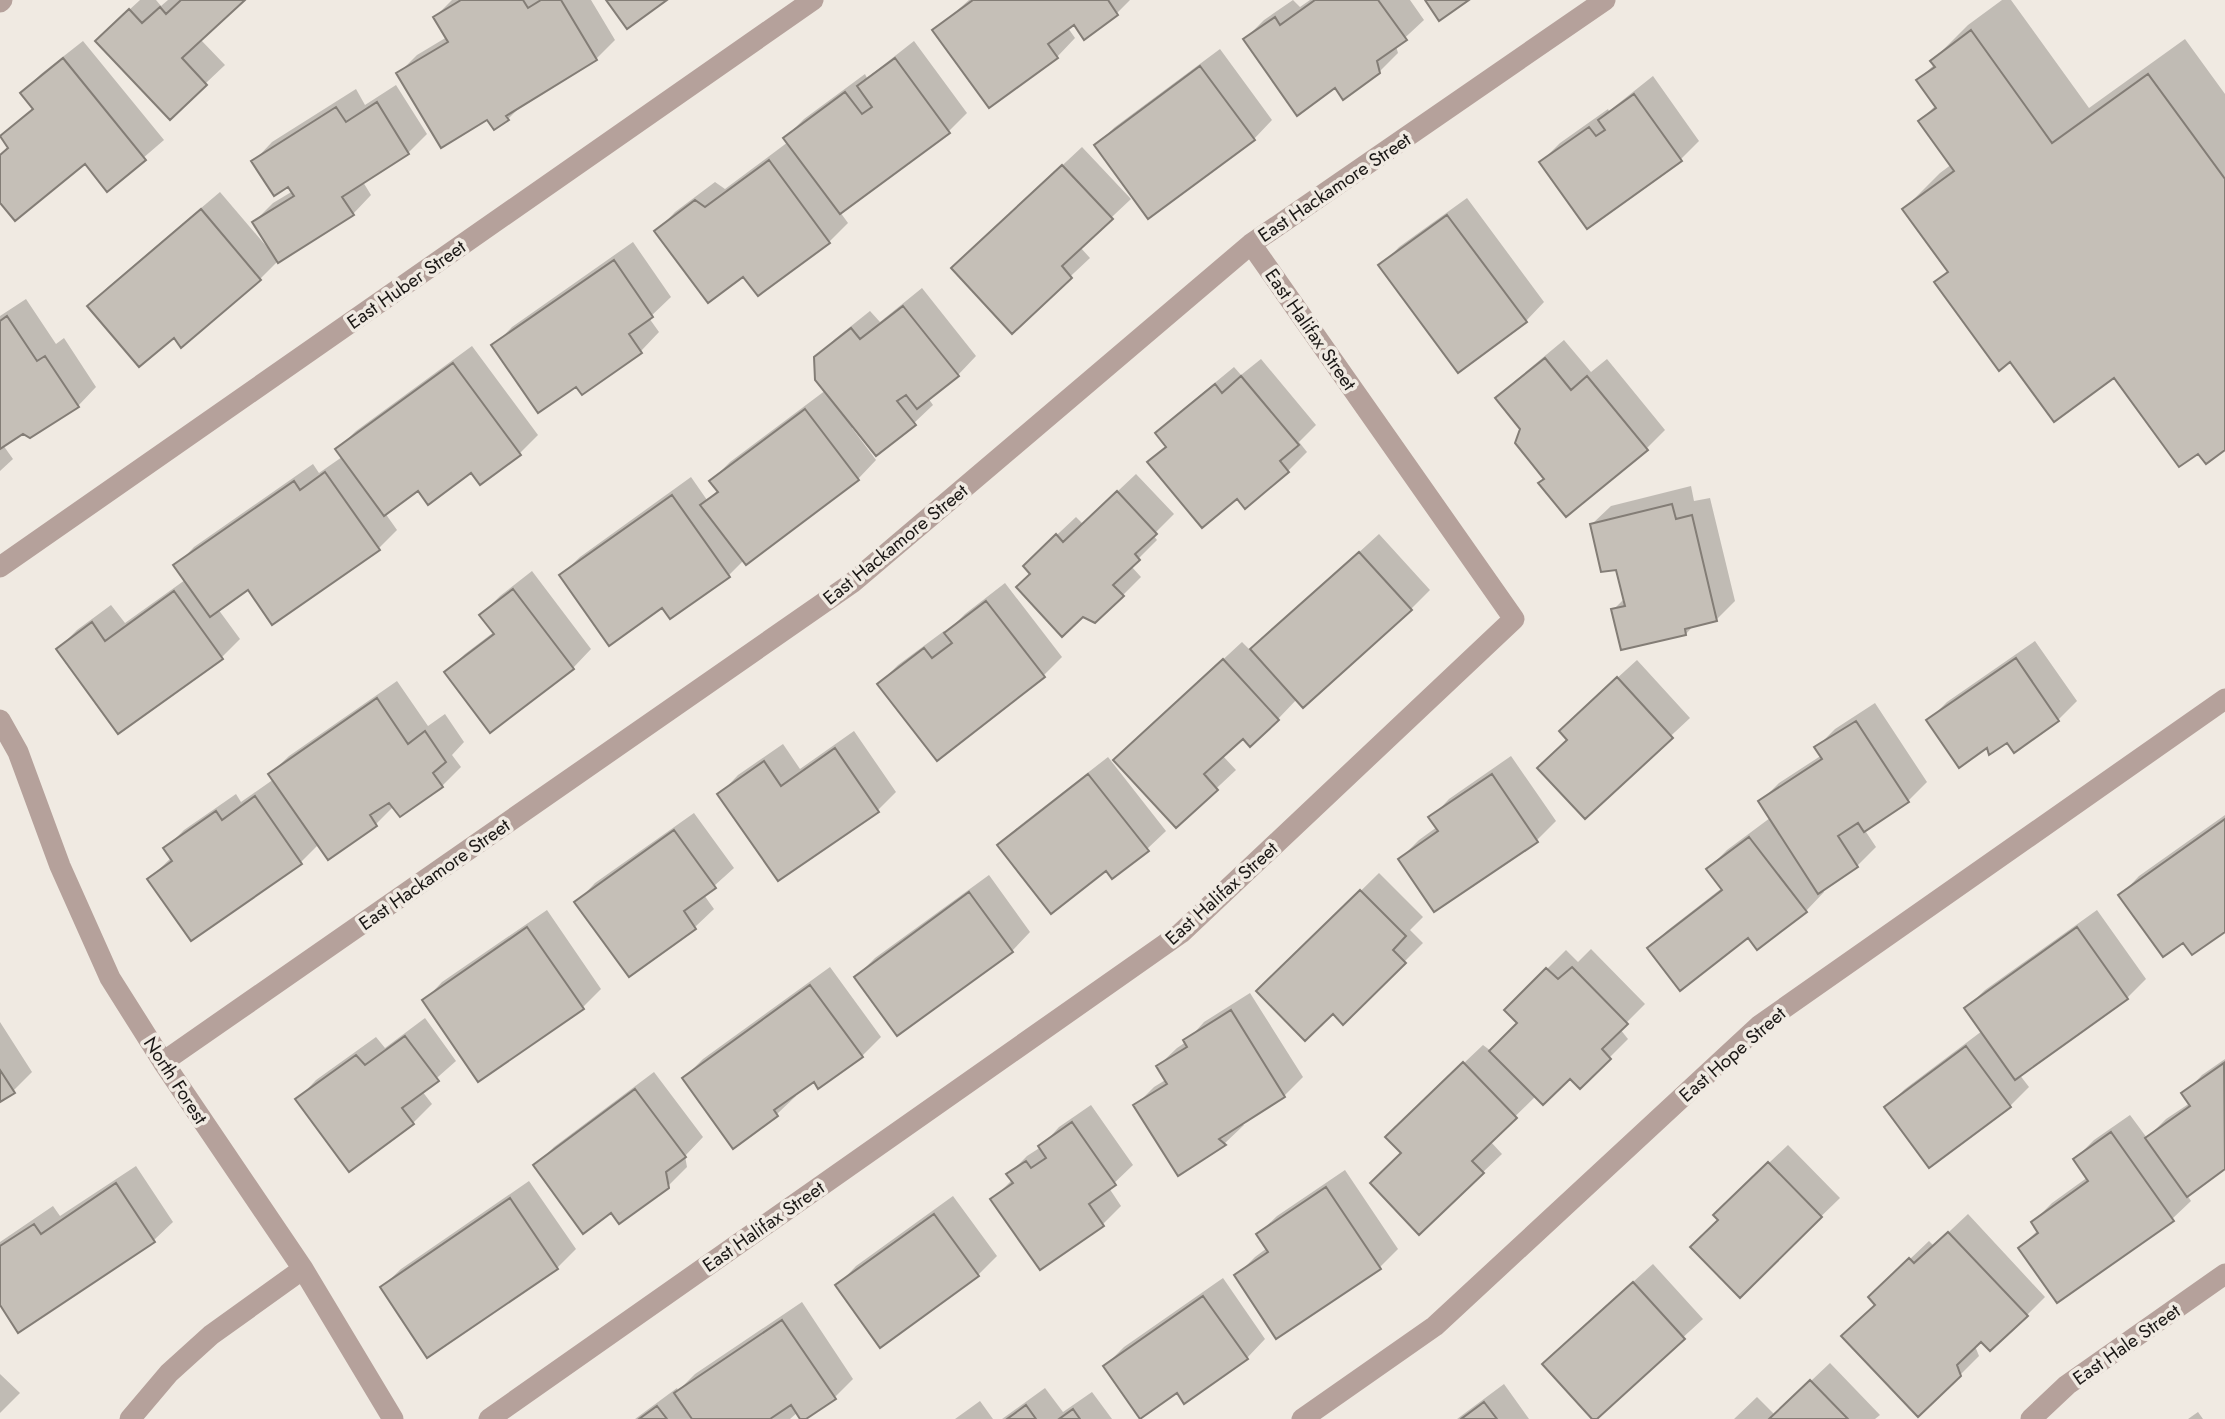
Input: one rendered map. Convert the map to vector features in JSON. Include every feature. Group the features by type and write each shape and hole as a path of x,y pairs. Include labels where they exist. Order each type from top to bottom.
{"street":[{"name":"East Huber Street","path":"0,568 813,0"},
{"name":"East Hackamore Street","path":"163,1062 852,583 1251,244 1605,0"},
{"name":"East Halifax Street","path":"489,1419 1181,933 1514,619 1251,244"},
{"name":"East Hope Street","path":"1302,1419 1435,1326 1760,1025 2225,699"},
{"name":"North Forest","path":"0,720 18,752 60,866 110,978 163,1062 303,1269 393,1419"},
{"path":"130,1419 169,1373 211,1335 303,1269"},
{"name":"East Hale Street","path":"2031,1419 2067,1385 2225,1274"}],"building":[{"path":"181,0 245,0 182,58 207,85 170,120 95,41 129,9 142,23 160,7 166,14"},
{"path":"461,0 523,0 528,8 541,0 561,0 597,60 506,116 509,120 494,130 487,120 441,148 396,73 448,42 433,17"},
{"path":"606,0 667,0 627,29"},
{"path":"973,0 1108,0 1118,15 1084,40 1074,25 1048,44 1058,58 989,108 932,30"},
{"path":"1315,0 1378,0 1407,40 1377,61 1380,73 1343,100 1335,88 1297,116 1243,39 1275,17 1280,25"},
{"path":"1425,0 1469,0 1439,21"},
{"path":"1971,30 2052,143 2148,74 2225,179 2225,450 2206,464 2198,454 2179,467 2114,378 2054,422 2010,362 1999,371 1934,282 1948,272 1902,209 1954,171 1918,121 1936,108 1916,80 1935,67 1930,61"},
{"path":"63,58 146,160 107,192 85,164 15,221 0,203 0,155 8,148 0,136 33,109 20,93"},
{"path":"895,58 950,133 840,214 783,138 845,92 862,114 872,107 857,86"},
{"path":"1200,66 1255,140 1148,219 1094,145"},
{"path":"1634,94 1682,161 1587,229 1539,162 1589,127 1596,136 1605,130 1598,120"},
{"path":"377,102 409,154 342,197 354,215 278,263 252,222 294,196 288,187 274,196 251,161 336,107 346,122"},
{"path":"769,160 830,243 758,296 743,277 708,303 654,231 695,200 705,207"},
{"path":"1062,165 1113,219 1062,266 1072,278 1012,334 951,268"},
{"path":"201,209 261,280 181,348 174,338 139,367 87,306"},
{"path":"1447,215 1527,322 1458,373 1378,265"},
{"path":"614,260 653,317 629,334 642,353 582,395 576,387 538,413 491,345"},
{"path":"903,306 959,376 917,409 906,395 897,401 916,425 876,456 815,380 814,357 851,328 860,339"},
{"path":"7,316 37,361 45,356 79,407 30,438 23,434 0,449 0,321"},
{"path":"1545,358 1571,390 1587,376 1648,450 1566,517 1538,483 1544,479 1515,443 1520,429 1495,398"},
{"path":"453,363 521,455 480,485 471,473 428,505 418,491 384,516 335,449"},
{"path":"1241,376 1299,445 1280,461 1289,472 1245,509 1237,499 1202,528 1147,462 1166,447 1155,433 1215,384 1222,393"},
{"path":"805,409 859,480 746,565 700,505 718,492 709,481"},
{"path":"325,472 380,550 272,625 248,590 210,617 173,565 294,481 300,490"},
{"path":"1117,491 1157,534 1135,554 1140,560 1113,585 1124,596 1095,623 1083,617 1062,637 1016,587 1030,574 1023,566 1056,534 1063,542"},
{"path":"672,495 730,577 670,619 662,608 609,646 559,575"},
{"path":"1672,504 1676,519 1692,515 1717,621 1685,629 1686,635 1621,650 1611,609 1625,606 1616,570 1601,572 1590,524"},
{"path":"1359,552 1412,610 1303,708 1250,649"},
{"path":"513,589 574,669 490,733 444,672 494,634 479,615"},
{"path":"174,591 223,659 118,734 56,649 92,622 105,641"},
{"path":"986,601 1045,677 937,761 877,684 924,648 932,658 952,643 944,633"},
{"path":"2016,658 2059,721 2014,753 2007,743 1989,755 1987,748 1959,768 1926,720"},
{"path":"1223,659 1279,720 1250,747 1243,739 1204,774 1218,790 1176,828 1113,760"},
{"path":"1617,677 1673,738 1585,819 1537,768 1567,740 1559,731"},
{"path":"377,698 408,744 425,731 446,762 433,773 443,787 400,817 389,803 370,815 377,826 328,860 268,774"},
{"path":"1856,721 1909,802 1864,832 1858,823 1838,836 1858,867 1818,894 1758,801 1822,759 1814,747"},
{"path":"835,748 879,812 778,881 717,794 764,761 781,786"},
{"path":"1088,774 1149,851 1112,879 1106,871 1051,914 997,845"},
{"path":"1492,774 1538,842 1434,912 1398,859 1438,831 1428,817"},
{"path":"255,796 302,864 191,941 147,879 172,861 163,848 216,811 222,820"},
{"path":"2225,819 2225,932 2192,955 2183,943 2163,957 2118,895"},
{"path":"674,830 716,888 684,911 696,929 629,977 574,902"},
{"path":"1749,837 1807,912 1757,950 1748,938 1680,991 1647,948 1722,890 1706,869"},
{"path":"1360,890 1406,936 1393,950 1406,963 1343,1025 1333,1014 1305,1041 1256,991"},
{"path":"969,892 1013,952 897,1036 854,977"},
{"path":"527,927 584,1009 478,1082 422,1000"},
{"path":"2077,927 2128,999 2015,1080 1964,1008"},
{"path":"1572,967 1628,1024 1602,1049 1611,1059 1580,1089 1570,1079 1543,1105 1489,1051 1517,1023 1504,1010 1546,968 1558,979"},
{"path":"810,985 863,1057 818,1089 814,1082 774,1110 778,1116 733,1149 682,1078"},
{"path":"1231,1010 1285,1097 1219,1139 1226,1145 1178,1176 1133,1105 1167,1084 1156,1066 1187,1047 1183,1040"},
{"path":"405,1036 439,1081 402,1108 414,1124 349,1172 295,1099 356,1055 365,1065"},
{"path":"1966,1046 2011,1107 1929,1168 1884,1107"},
{"path":"1463,1062 1517,1118 1472,1161 1484,1173 1419,1235 1370,1183 1401,1153 1385,1137"},
{"path":"2224,1063 2225,1169 2187,1197 2145,1138 2190,1106 2181,1093"},
{"path":"0,1070 15,1093 0,1102"},
{"path":"635,1089 686,1157 666,1172 669,1188 619,1224 611,1213 583,1234 533,1165"},
{"path":"1072,1122 1116,1185 1089,1204 1104,1226 1040,1270 990,1199 1013,1183 1006,1174 1026,1161 1031,1168 1046,1158 1038,1146"},
{"path":"2111,1132 2174,1221 2057,1303 2018,1248 2038,1233 2031,1222 2088,1181 2073,1159"},
{"path":"1768,1162 1822,1217 1740,1298 1690,1247 1718,1220 1713,1215"},
{"path":"116,1183 155,1242 18,1333 0,1305 0,1246 34,1224 41,1234"},
{"path":"1326,1187 1381,1269 1276,1339 1234,1275 1268,1252 1256,1234"},
{"path":"510,1198 558,1269 427,1358 380,1287"},
{"path":"934,1214 979,1276 880,1348 835,1285"},
{"path":"1948,1232 2028,1316 1990,1351 1981,1342 1957,1365 1961,1376 1918,1417 1841,1336 1875,1305 1868,1297 1909,1258 1914,1263"},
{"path":"1633,1282 1685,1339 1597,1419 1592,1419 1542,1364"},
{"path":"1203,1296 1248,1359 1184,1404 1177,1393 1140,1419 1103,1366"},
{"path":"782,1320 836,1399 806,1419 800,1419 791,1405 770,1419 692,1419 674,1393"},
{"path":"1810,1380 1848,1419 1769,1419"},
{"path":"1484,1402 1497,1419 1461,1419"},
{"path":"1026,1405 1036,1419 1007,1419"},
{"path":"657,1406 667,1419 639,1419"},
{"path":"1073,1409 1080,1419 1059,1419"}]}
